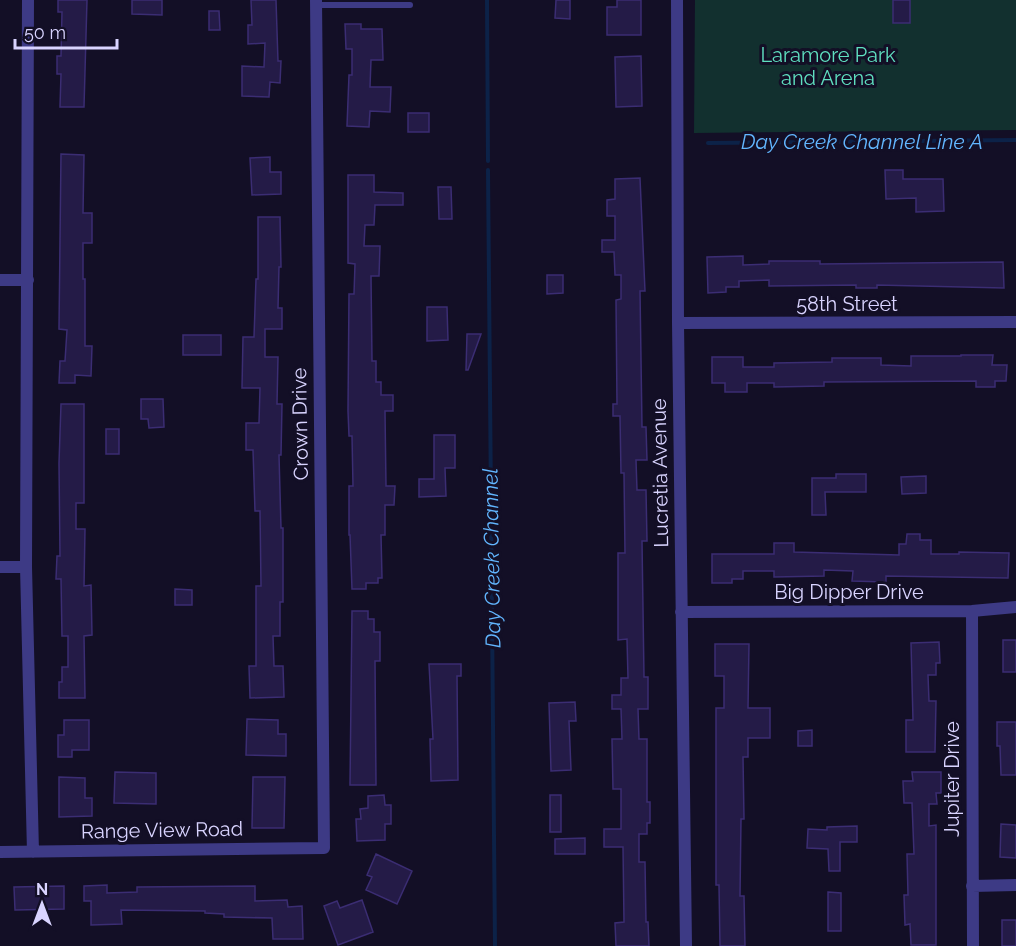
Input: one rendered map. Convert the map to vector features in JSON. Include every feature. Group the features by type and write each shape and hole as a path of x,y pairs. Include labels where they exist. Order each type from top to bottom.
{"street":[{"path":"28,0 26,567 33,852"},
{"name":"Lucretia Avenue","path":"677,0 678,323 686,946"},
{"name":"Crown Drive","path":"316,3 324,848"},
{"path":"0,280 28,280"},
{"name":"58th Street","path":"678,323 1016,322"},
{"path":"0,567 26,567"},
{"name":"Big Dipper Drive","path":"681,612 972,611 1016,608"},
{"name":"Jupiter Drive","path":"972,611 973,946"},
{"name":"Range View Road","path":"0,852 324,848"},
{"path":"972,886 1016,885"}],"lane":[{"path":"316,3 410,5"}],"green space":[{"name":"Laramore Park and Arena","path":"695,0 1016,0 1016,130 694,133"}],"building":[{"path":"58,0 87,0 84,107 60,107 61,74 57,74 57,56 61,56 62,12 58,12"},
{"path":"132,0 162,0 162,15 132,14"},
{"path":"251,0 276,0 278,61 281,61 280,83 270,82 269,97 242,96 242,66 264,67 265,43 248,44 248,25 252,25"},
{"path":"556,0 570,0 570,19 555,18"},
{"path":"617,0 641,0 641,35 607,35 607,7 617,7"},
{"path":"893,0 910,0 910,23 893,23"},
{"path":"209,11 219,11 220,30 209,30"},
{"path":"345,24 361,24 361,29 382,29 383,60 371,60 370,87 391,87 390,112 370,111 369,127 347,126 352,49 346,49"},
{"path":"641,56 642,106 616,107 615,57"},
{"path":"408,113 429,113 429,132 408,132"},
{"path":"61,154 84,155 83,213 92,213 92,243 83,243 85,346 92,346 91,376 75,375 75,383 59,383 60,361 65,361 67,330 59,329"},
{"path":"270,157 270,172 281,172 281,194 252,195 250,158"},
{"path":"885,170 903,170 903,179 943,179 944,211 916,212 916,198 886,199"},
{"path":"348,175 374,175 374,192 403,193 403,205 375,205 374,225 365,225 364,246 380,246 379,276 371,276 372,361 376,361 376,382 381,382 381,395 393,395 393,411 385,411 386,486 395,486 394,505 385,505 385,535 381,535 382,578 378,578 378,583 366,583 366,589 352,589 349,535 349,486 353,486 352,436 349,436 348,411 349,294 354,294 355,264 348,263"},
{"path":"640,178 645,291 640,291 642,427 646,427 647,460 636,460 637,490 646,490 647,541 642,541 644,677 648,677 648,709 638,709 639,739 647,739 647,802 650,802 650,823 647,823 647,834 639,834 639,862 645,862 646,922 648,922 649,946 616,946 615,923 624,922 623,847 604,847 604,829 621,829 621,789 613,789 612,739 622,739 621,709 612,709 612,695 621,695 621,678 628,678 627,639 618,640 618,553 625,553 624,473 621,473 620,416 613,416 613,404 617,404 616,300 621,299 621,275 615,275 614,252 602,252 602,240 615,240 615,216 607,216 607,200 615,199 615,179"},
{"path":"438,187 451,187 452,219 439,219"},
{"path":"258,217 280,217 281,267 279,267 278,308 282,308 282,329 265,329 265,357 278,357 277,404 282,404 281,455 279,455 281,528 283,528 283,602 280,602 280,636 273,636 274,666 283,666 284,697 250,698 249,666 256,666 256,586 261,586 260,511 255,511 253,450 246,450 246,423 259,423 260,388 242,388 243,337 254,337 256,279 258,279"},
{"path":"743,256 743,265 769,264 769,261 820,261 820,264 1003,262 1004,288 877,285 877,288 856,288 856,285 769,286 769,280 739,281 739,287 726,287 726,292 708,293 707,257"},
{"path":"547,275 563,275 563,293 547,294"},
{"path":"427,307 447,307 448,340 427,341"},
{"path":"467,334 481,334 468,370 466,370"},
{"path":"183,335 221,335 221,355 183,355"},
{"path":"993,355 992,365 1007,365 1006,381 995,381 995,387 976,387 976,381 824,382 824,386 774,387 774,383 747,383 747,392 725,392 725,383 712,383 712,357 743,357 743,367 774,367 774,363 832,362 832,358 881,358 881,365 911,366 911,356"},
{"path":"141,399 163,399 164,427 149,428 148,419 141,419"},
{"path":"61,404 84,404 84,503 76,503 76,529 85,529 84,586 91,585 92,635 84,636 85,698 59,698 62,667 68,667 68,636 62,636 61,579 56,579 57,556 60,556"},
{"path":"106,429 119,429 119,454 106,454"},
{"path":"434,435 455,435 455,468 445,468 446,496 419,497 419,479 434,479"},
{"path":"836,474 866,474 866,492 825,492 826,515 812,515 812,478 836,478"},
{"path":"926,476 926,493 902,494 901,477"},
{"path":"907,534 920,534 920,540 931,540 931,554 1009,553 1008,578 886,576 886,582 852,581 853,571 824,570 824,576 774,577 774,571 743,571 743,579 732,579 732,583 712,583 712,554 774,554 774,543 794,543 794,552 899,555 899,544 906,544"},
{"path":"175,589 192,590 192,605 175,605"},
{"path":"352,611 368,611 368,619 374,619 374,632 380,632 380,661 375,661 376,785 350,785"},
{"path":"1003,640 1016,640 1016,672 1003,672"},
{"path":"939,642 940,663 936,663 936,675 928,675 929,701 936,701 935,752 906,752 906,720 913,720 911,643"},
{"path":"715,644 749,644 748,708 770,708 770,738 748,738 748,757 743,757 744,819 741,819 740,896 744,896 745,946 720,946 719,885 716,885 716,708 724,708 724,676 715,676"},
{"path":"429,664 461,664 461,676 457,676 458,780 431,781 430,739 433,739"},
{"path":"575,702 576,721 569,721 571,770 551,771 549,703"},
{"path":"247,719 278,720 278,734 286,734 286,756 246,755"},
{"path":"64,720 89,720 89,750 72,750 72,757 58,757 58,735 64,735"},
{"path":"997,722 1016,722 1016,775 1001,775 1000,746 997,746"},
{"path":"812,730 812,746 798,746 798,731"},
{"path":"115,772 156,773 156,804 114,803"},
{"path":"912,772 941,772 941,793 936,793 937,804 929,804 929,826 936,825 936,945 911,945 910,924 905,925 904,895 908,895 907,854 914,854 912,803 904,803 903,781 913,781"},
{"path":"59,777 85,778 85,798 92,798 92,816 59,817"},
{"path":"253,777 285,777 284,828 252,828"},
{"path":"384,795 385,805 391,805 391,824 385,824 385,840 357,841 356,819 361,819 360,809 368,808 368,796"},
{"path":"550,795 561,795 561,832 550,832"},
{"path":"1001,824 1016,825 1016,858 1000,857"},
{"path":"857,826 857,842 840,842 840,871 829,871 828,849 807,848 808,829 827,830 827,827"},
{"path":"585,838 585,854 555,854 555,839"},
{"path":"376,854 412,871 397,904 366,890 372,877 367,875"},
{"path":"107,885 107,893 137,892 137,887 255,886 255,901 287,900 288,907 302,906 303,939 273,939 272,918 224,917 224,914 205,913 205,911 121,910 122,924 91,925 91,901 84,901 84,886"},
{"path":"64,886 64,909 15,910 14,887"},
{"path":"828,892 841,893 841,931 828,931"},
{"path":"362,900 373,932 338,945 324,906 337,901 340,908"},
{"path":"1002,920 1016,920 1016,946 1002,946"}],"waterway":[{"name":"Day Creek Channel","path":"487,0 488,161"},
{"name":"Day Creek Channel Line A","path":"708,143 1016,140"},
{"name":"Day Creek Channel","path":"488,170 495,946"}]}
